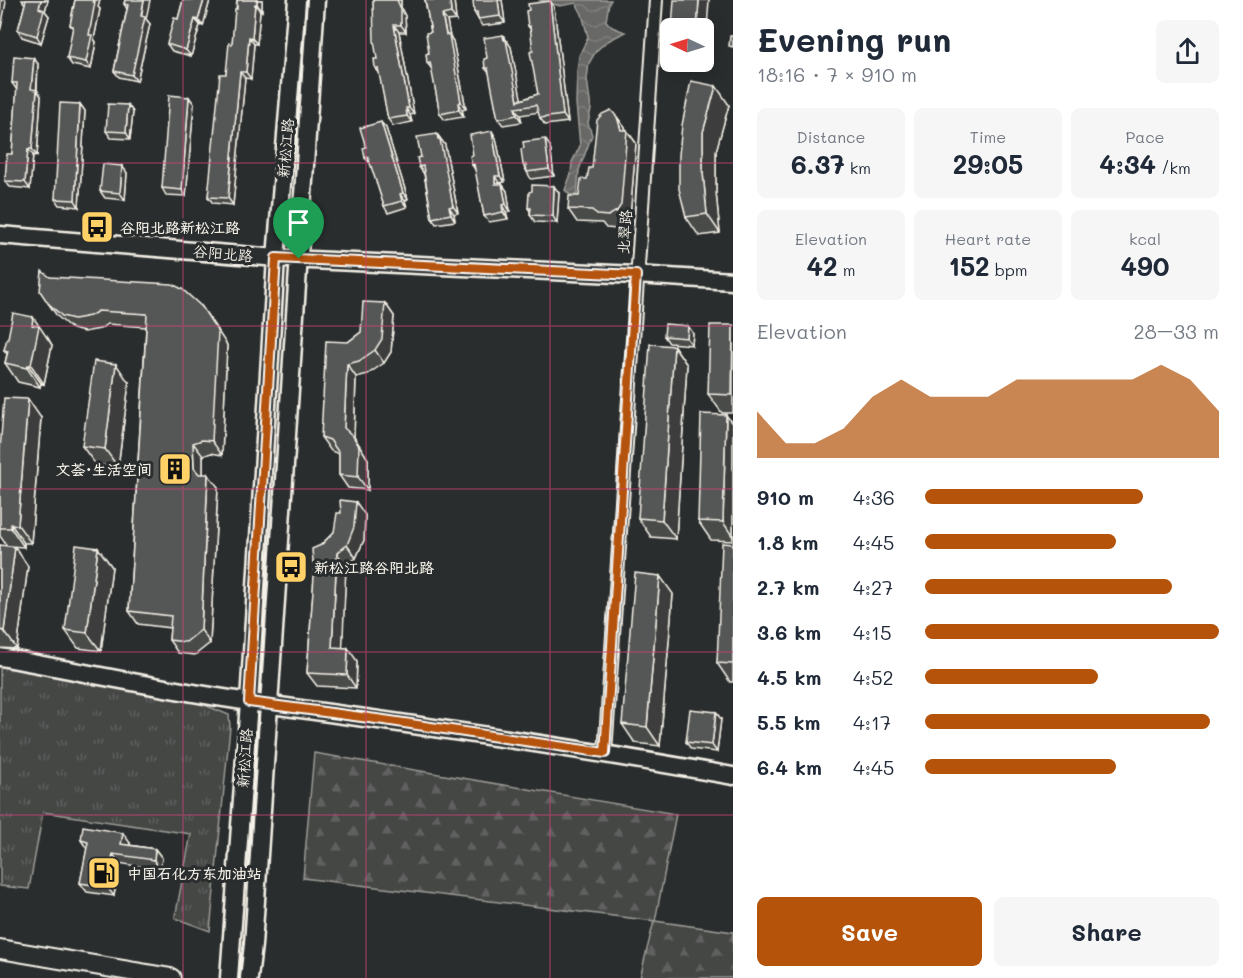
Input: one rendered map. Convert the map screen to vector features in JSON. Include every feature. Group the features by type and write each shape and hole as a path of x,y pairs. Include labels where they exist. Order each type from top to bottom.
{"main road":[{"name":"新松江路","path":"229,978 249,702 276,258 297,0"},
{"name":"新松江路","path":"249,978 316,0"},
{"name":"谷阳北路","path":"0,235 276,258 733,281"},
{"path":"0,657 249,702 605,753 733,776"},
{"path":"0,949 171,978"}],"street":[{"name":"北翠路","path":"605,753 656,0"}],"green space":[{"path":"0,665 192,700 229,715 230,727 210,931 175,918 191,834 43,812 29,889 0,886"},
{"path":"314,753 676,814 655,921 733,932 733,978 640,978 654,921 303,878"}],"water":[{"path":"539,0 611,0 606,21 612,27 625,32 606,42 596,51 589,63 587,79 591,109 588,123 592,135 579,170 577,195 570,195 565,190 571,174 572,162 580,146 576,103 577,71 579,56 588,37 582,14 576,3 560,6"}],"building":[{"path":"26,0 41,0 39,8 44,10 37,36 18,30"},
{"path":"75,0 94,0 95,2 89,35 92,35 86,62 67,58"},
{"path":"125,0 144,0 141,16 145,17 132,75 114,71 128,5 124,4"},
{"path":"183,0 204,0 198,20 195,19 186,50 167,44 174,18 178,19"},
{"path":"237,0 257,0 252,38 249,37 246,72 240,72 228,198 208,197 220,74 226,74"},
{"path":"373,0 397,0 401,9 401,25 394,25 409,108 406,108 407,116 388,119 378,68 375,68 374,59 377,59"},
{"path":"425,0 450,0 451,13 442,15 446,35 449,35 461,102 458,103 459,110 440,114 430,62 427,63 426,54 429,53 426,33 431,32"},
{"path":"473,0 498,0 500,16 478,19 477,12 474,12"},
{"path":"674,0 699,0 698,18 673,18"},
{"path":"550,1 563,115 540,118 536,105 515,108 517,115 498,119 488,68 485,68 484,59 487,58 484,38 503,35 506,40 518,101 538,94 530,52 533,51 526,11 529,10 528,4"},
{"path":"730,36 733,36 733,47 729,46"},
{"path":"14,56 34,58 31,89 37,90 32,149 28,149 25,182 5,181 7,154 12,154 15,115 17,83 12,83"},
{"path":"691,81 716,86 703,132 703,173 707,214 686,217 679,189 679,155 682,125"},
{"path":"169,95 189,97 182,190 162,188"},
{"path":"60,103 80,104 75,200 55,199"},
{"path":"108,104 128,105 126,132 106,131"},
{"path":"611,110 617,117 621,130 627,130 621,205 617,211 608,216 597,215 592,210 568,209 569,196 579,196 581,179 587,179 589,168 592,168 597,120 602,114"},
{"path":"381,122 403,193 400,194 402,201 384,206 368,157 365,158 363,148 366,147 360,128"},
{"path":"492,131 500,176 495,176 495,184 502,184 506,204 502,205 503,212 484,216 474,164 472,165 470,156 473,155 470,135"},
{"path":"437,134 440,139 453,206 449,207 451,214 432,218 423,166 419,167 417,158 421,157 417,137"},
{"path":"545,139 549,169 527,172 526,165 523,165 521,149 524,148 523,142"},
{"path":"103,164 122,166 120,193 100,191"},
{"path":"532,185 554,186 553,216 530,215 529,192 532,191"},
{"name":"文荟·生活空间","path":"42,271 50,277 172,284 182,289 202,307 218,332 212,441 202,440 193,443 194,468 199,474 208,474 201,630 186,642 169,640 171,616 129,611 147,314 98,311 90,316 74,319 62,316 48,303 40,291"},
{"path":"363,302 385,303 382,339 375,350 359,361 347,364 344,428 359,446 358,477 339,475 339,453 330,440 321,437 326,341 348,342 361,332"},
{"path":"13,313 33,317 32,325 39,326 31,365 27,368 5,363 8,351 4,350"},
{"path":"665,324 688,326 687,338 664,336"},
{"path":"710,325 733,325 732,395 708,394"},
{"path":"650,344 674,346 662,520 638,518"},
{"path":"94,361 116,364 105,449 82,446"},
{"path":"4,398 28,399 18,525 11,524 11,528 0,528 0,450"},
{"path":"701,414 726,415 723,522 698,521"},
{"path":"340,500 356,502 354,527 347,545 337,553 332,647 348,648 347,675 307,673 315,562 313,562 312,549 321,545 334,532 337,513 341,513"},
{"path":"722,543 733,544 733,664 717,663"},
{"path":"0,545 15,547 4,631 0,630"},
{"path":"76,545 98,548 87,633 65,630"},
{"path":"635,573 660,576 647,727 622,724"},
{"path":"690,709 716,712 712,745 686,742"},
{"path":"83,826 123,833 121,844 155,849 154,860 113,854 107,887 80,883 88,842 81,840"}],"place":[{"name":"谷阳北路新松江路","path":"97,227"},
{"name":"文荟·生活空间","path":"175,469"},
{"name":"新松江路谷阳北路","path":"291,567"},
{"name":"中国石化方东加油站","path":"104,873"}],"route":[{"path":"276,258 299,259 636,275 605,753 249,702 276,258"}]}
